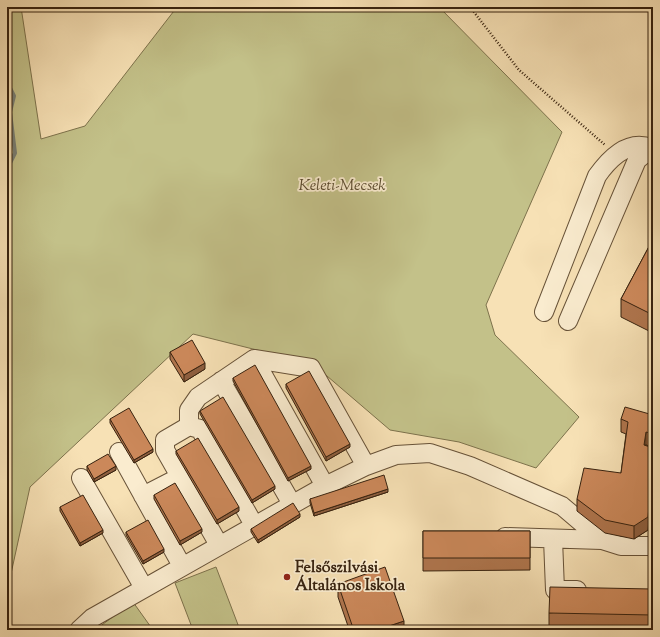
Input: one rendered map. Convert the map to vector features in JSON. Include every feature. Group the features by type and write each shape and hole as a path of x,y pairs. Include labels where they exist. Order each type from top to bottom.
{"street":[{"path":"544,312 597,176 605,164 622,150 644,145 652,147"},
{"path":"568,321 637,160 652,147"},
{"path":"254,359 325,486"},
{"path":"189,426 189,410 198,397 254,359 311,368 366,466"},
{"path":"222,381 292,504"},
{"path":"219,545 165,450 165,440 189,426 200,429 254,525"},
{"path":"119,452 182,566"},
{"path":"79,630 92,618 292,504 366,466 396,455 430,453 516,484 562,506 602,540"},
{"path":"143,496 180,477"},
{"path":"81,478 144,588"},
{"path":"490,537 602,540 621,546 653,546"},
{"path":"553,539 555,590 592,591"}],"path":[{"path":"470,7 520,70 573,119 616,154"}],"green space":[{"name":"Keleti-Mecsek","path":"7,7 21,7 41,139 85,126 177,7 439,7 562,132 486,305 495,335 579,417 536,468 459,442 390,430 313,364 193,334 30,487 7,592"},
{"path":"216,567 240,630 193,630 175,583"},
{"path":"133,602 153,630 95,630"}],"building":[{"path":"653,239 653,315 621,299"},
{"path":"192,340 205,363 184,375 170,352"},
{"path":"255,365 311,466 288,478 233,378"},
{"path":"309,371 350,444 326,457 286,384"},
{"path":"223,397 275,486 252,500 200,411"},
{"path":"625,407 653,415 653,434 646,432 644,445 653,448 648,517 634,526 605,520 577,499 584,468 621,473 628,422 621,419"},
{"path":"129,408 153,449 134,460 110,419"},
{"path":"198,438 239,507 217,520 176,451"},
{"path":"108,454 116,466 94,479 87,466"},
{"path":"384,475 388,489 314,513 310,499"},
{"path":"175,483 202,529 180,541 154,495"},
{"path":"83,495 103,530 80,543 60,507"},
{"path":"293,503 300,514 258,540 251,529"},
{"path":"148,520 164,549 143,561 126,532"},
{"path":"423,531 530,531 530,558 423,558"},
{"path":"385,567 404,621 389,626 390,630 346,630 353,628 338,584"},
{"path":"550,587 652,589 652,615 549,613"}],"waterway":[{"path":"7,82 14,96 10,112 15,153 7,169"}],"place":[{"name":"Felsőszilvási Általános Iskola","path":"287,577"}]}
